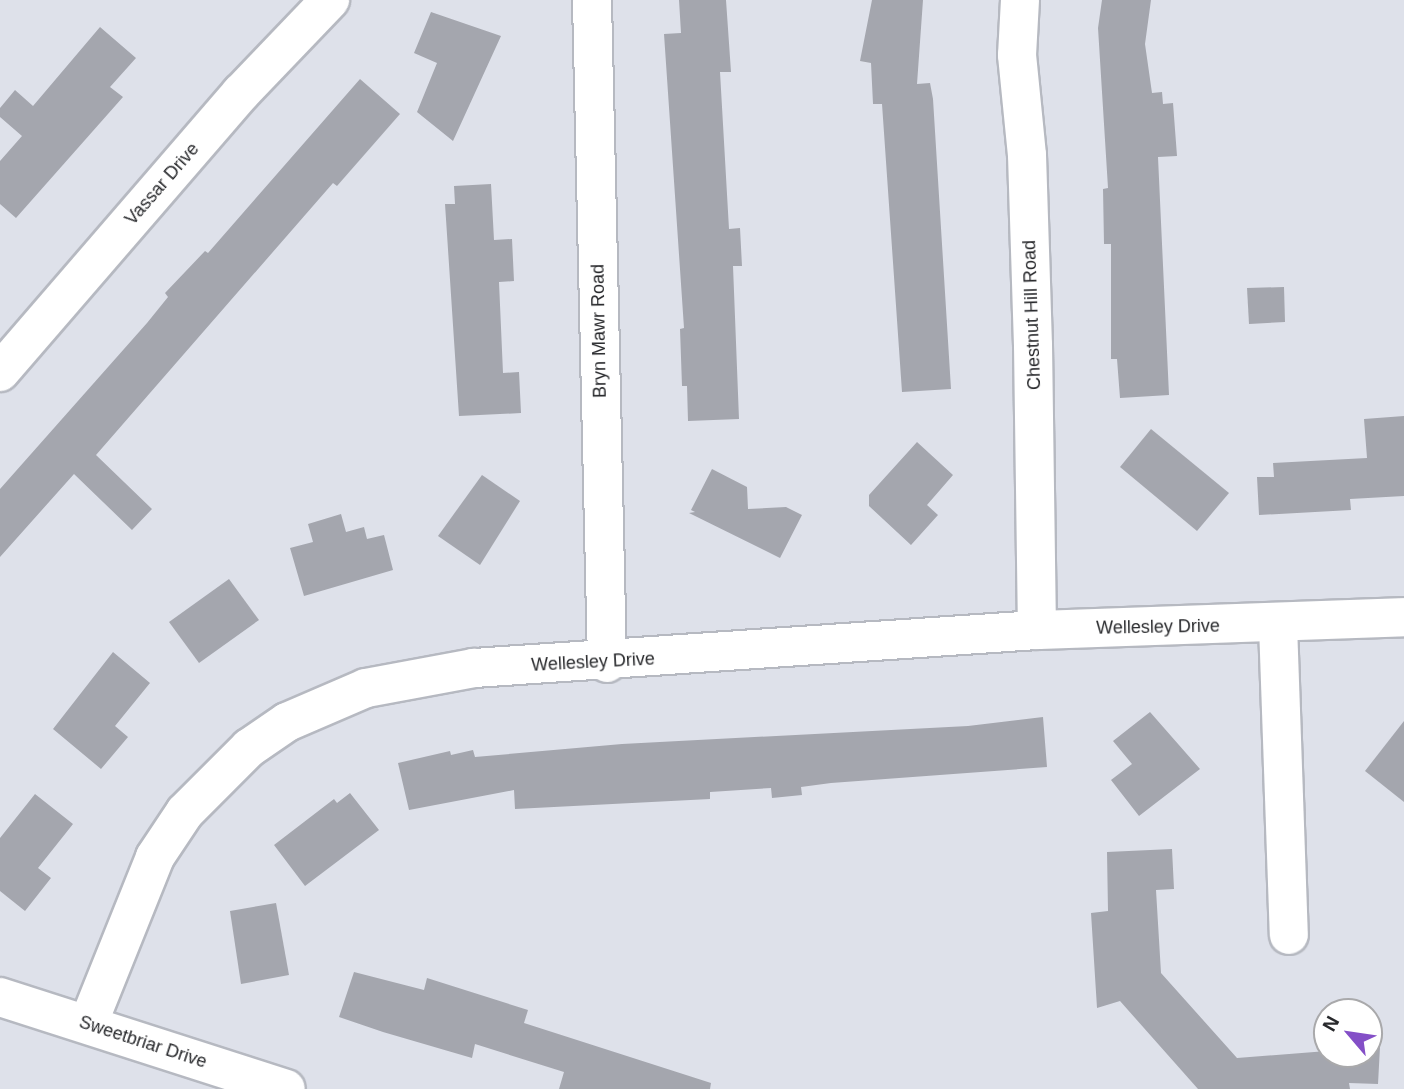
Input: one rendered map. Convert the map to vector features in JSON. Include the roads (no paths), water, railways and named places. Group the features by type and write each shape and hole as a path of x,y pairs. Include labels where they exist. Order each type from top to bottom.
{"street":[{"name":"Vassar Drive","path":"0,372 241,93 330,0"},
{"name":"Bryn Mawr Road","path":"592,0 607,663"},
{"name":"Chestnut Hill Road","path":"1020,0 1017,55 1027,155 1037,630"},
{"name":"Wellesley Drive","path":"88,1024 155,857 185,812 249,748 325,703 411,676 474,668 607,663 1037,630 1278,625 1404,617"},
{"path":"1278,625 1289,935"},
{"name":"Sweetbriar Drive","path":"0,997 286,1089"}]}
